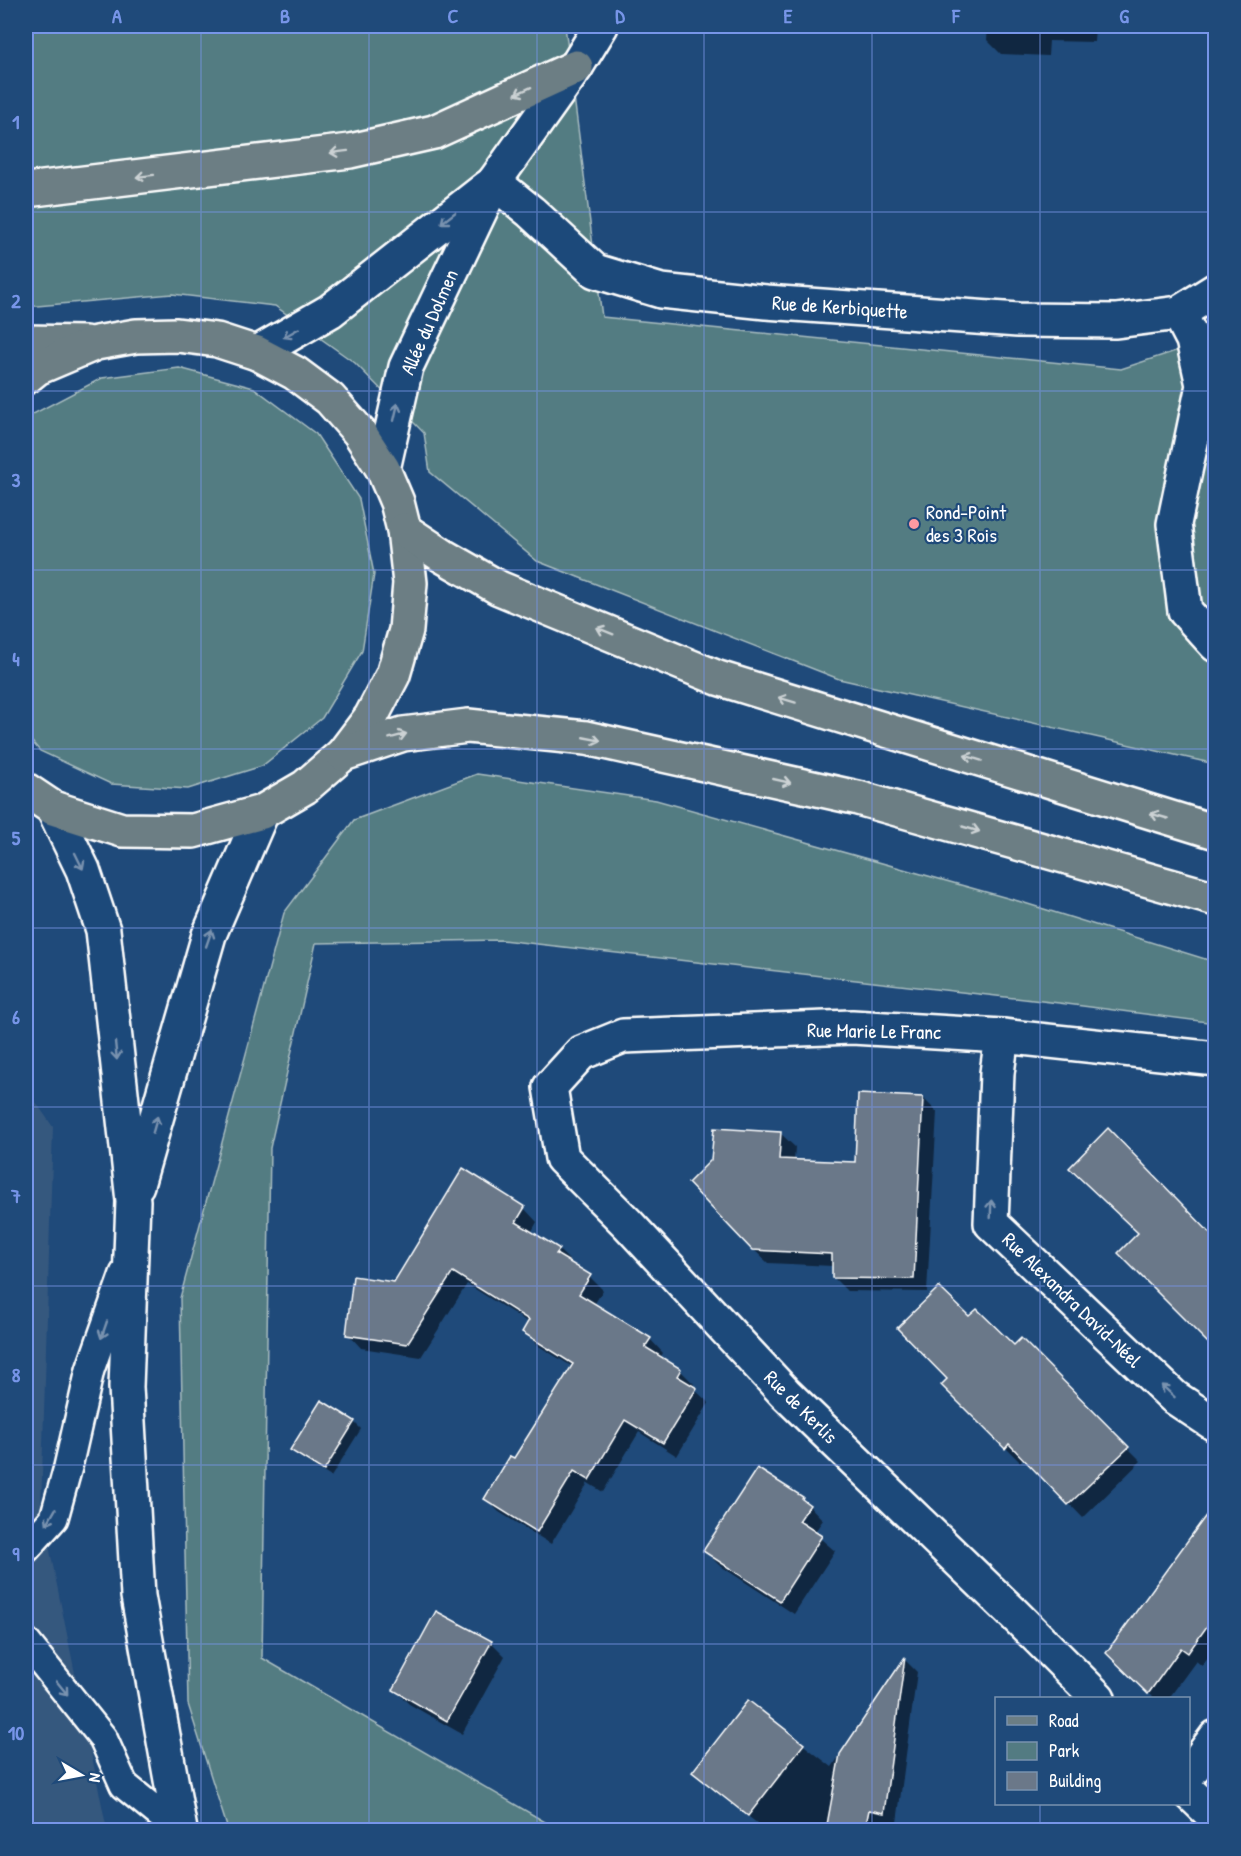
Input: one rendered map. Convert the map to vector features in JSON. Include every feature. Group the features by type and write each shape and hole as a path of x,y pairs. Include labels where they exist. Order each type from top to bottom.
{"main road":[{"path":"26,190 350,151 434,132 576,67"},
{"path":"26,342 96,343 136,336 177,335 217,340 256,353 295,373 330,399 360,432 383,469 397,502 405,530 410,583 406,630 393,675 371,717 343,754 305,787 262,812 193,831 122,830 53,808 26,790"},
{"path":"26,377 37,368 96,343"},
{"path":"405,530 443,556 499,588 718,678 1215,832"},
{"path":"343,754 402,734 468,726 586,738 858,798 1215,899"}],"street":[{"name":"Allée du Dolmen","path":"383,469 406,367 494,182 576,67 601,26"},
{"name":"Allée du Dolmen","path":"256,353 330,311 494,182"},
{"name":"Rue de Kerbiquette","path":"494,182 595,270 661,291 766,302 1018,320 1116,321 1179,313 1215,290"},
{"path":"1179,313 1193,340 1203,386 1174,524 1185,611 1215,645"},
{"path":"53,808 83,870 103,930 133,1202 126,1387 138,1596 179,1830"},
{"path":"133,1202 209,935 262,812"},
{"name":"Rue Marie Le Franc","path":"550,1088 581,1053 623,1036 852,1027 1002,1036 1215,1059"},
{"name":"Rue Alexandra David-Néel","path":"1002,1036 997,1073 991,1223 1174,1397 1215,1425"},
{"name":"Rue de Kerlis","path":"550,1088 561,1158 628,1224 785,1393 1097,1697"},
{"path":"1190,1772 1215,1737"},
{"path":"1190,1793 1215,1818"}],"lane":[{"path":"26,1550 54,1518 90,1370 130,1255"},
{"path":"26,1642 103,1738 123,1785 179,1830"}],"shaded area":[{"path":"26,1088 53,1127 41,1507 107,1830 26,1830"}],"green space":[{"path":"26,26 565,26 602,317 1121,369 1215,338 1215,764 839,679 537,561 430,472 424,433 355,363 275,306 172,294 26,307"},
{"path":"179,368 254,388 316,434 359,499 374,574 362,651 322,718 262,766 188,789 111,784 40,751 26,735 26,423 33,414 102,378"},
{"path":"477,774 656,800 1018,901 1215,962 1215,1023 1059,1003 502,940 316,943 270,1148 262,1658 559,1830 228,1830 188,1704 180,1298 284,913 354,820"}],"building":[{"path":"858,1094 923,1097 914,1279 832,1278 832,1254 752,1250 688,1183 711,1160 714,1128 781,1132 779,1159 855,1162"},
{"path":"1108,1128 1215,1238 1215,1350 1118,1253 1138,1233 1069,1168"},
{"path":"463,1168 525,1207 516,1222 560,1249 556,1254 591,1275 579,1294 651,1338 645,1347 681,1369 677,1376 697,1388 663,1443 625,1420 589,1480 574,1471 537,1532 484,1499 510,1456 514,1458 573,1364 522,1332 529,1320 453,1272 407,1344 346,1335 353,1276 394,1282"},
{"path":"939,1287 969,1316 977,1309 1014,1345 1021,1338 1129,1447 1068,1505 1009,1444 1005,1449 941,1385 947,1379 897,1328"},
{"path":"321,1400 355,1421 324,1471 290,1450"},
{"path":"757,1468 803,1497 802,1499 810,1505 799,1521 822,1536 780,1601 703,1551"},
{"path":"1215,1503 1215,1615 1188,1653 1181,1648 1148,1694 1106,1653"},
{"path":"436,1611 492,1641 447,1721 393,1690"},
{"path":"905,1657 884,1813 869,1810 865,1830 826,1830 840,1754"},
{"path":"748,1700 804,1744 748,1816 692,1772"}],"place":[{"name":"Rond-Point des 3 Rois","path":"914,524"}]}
